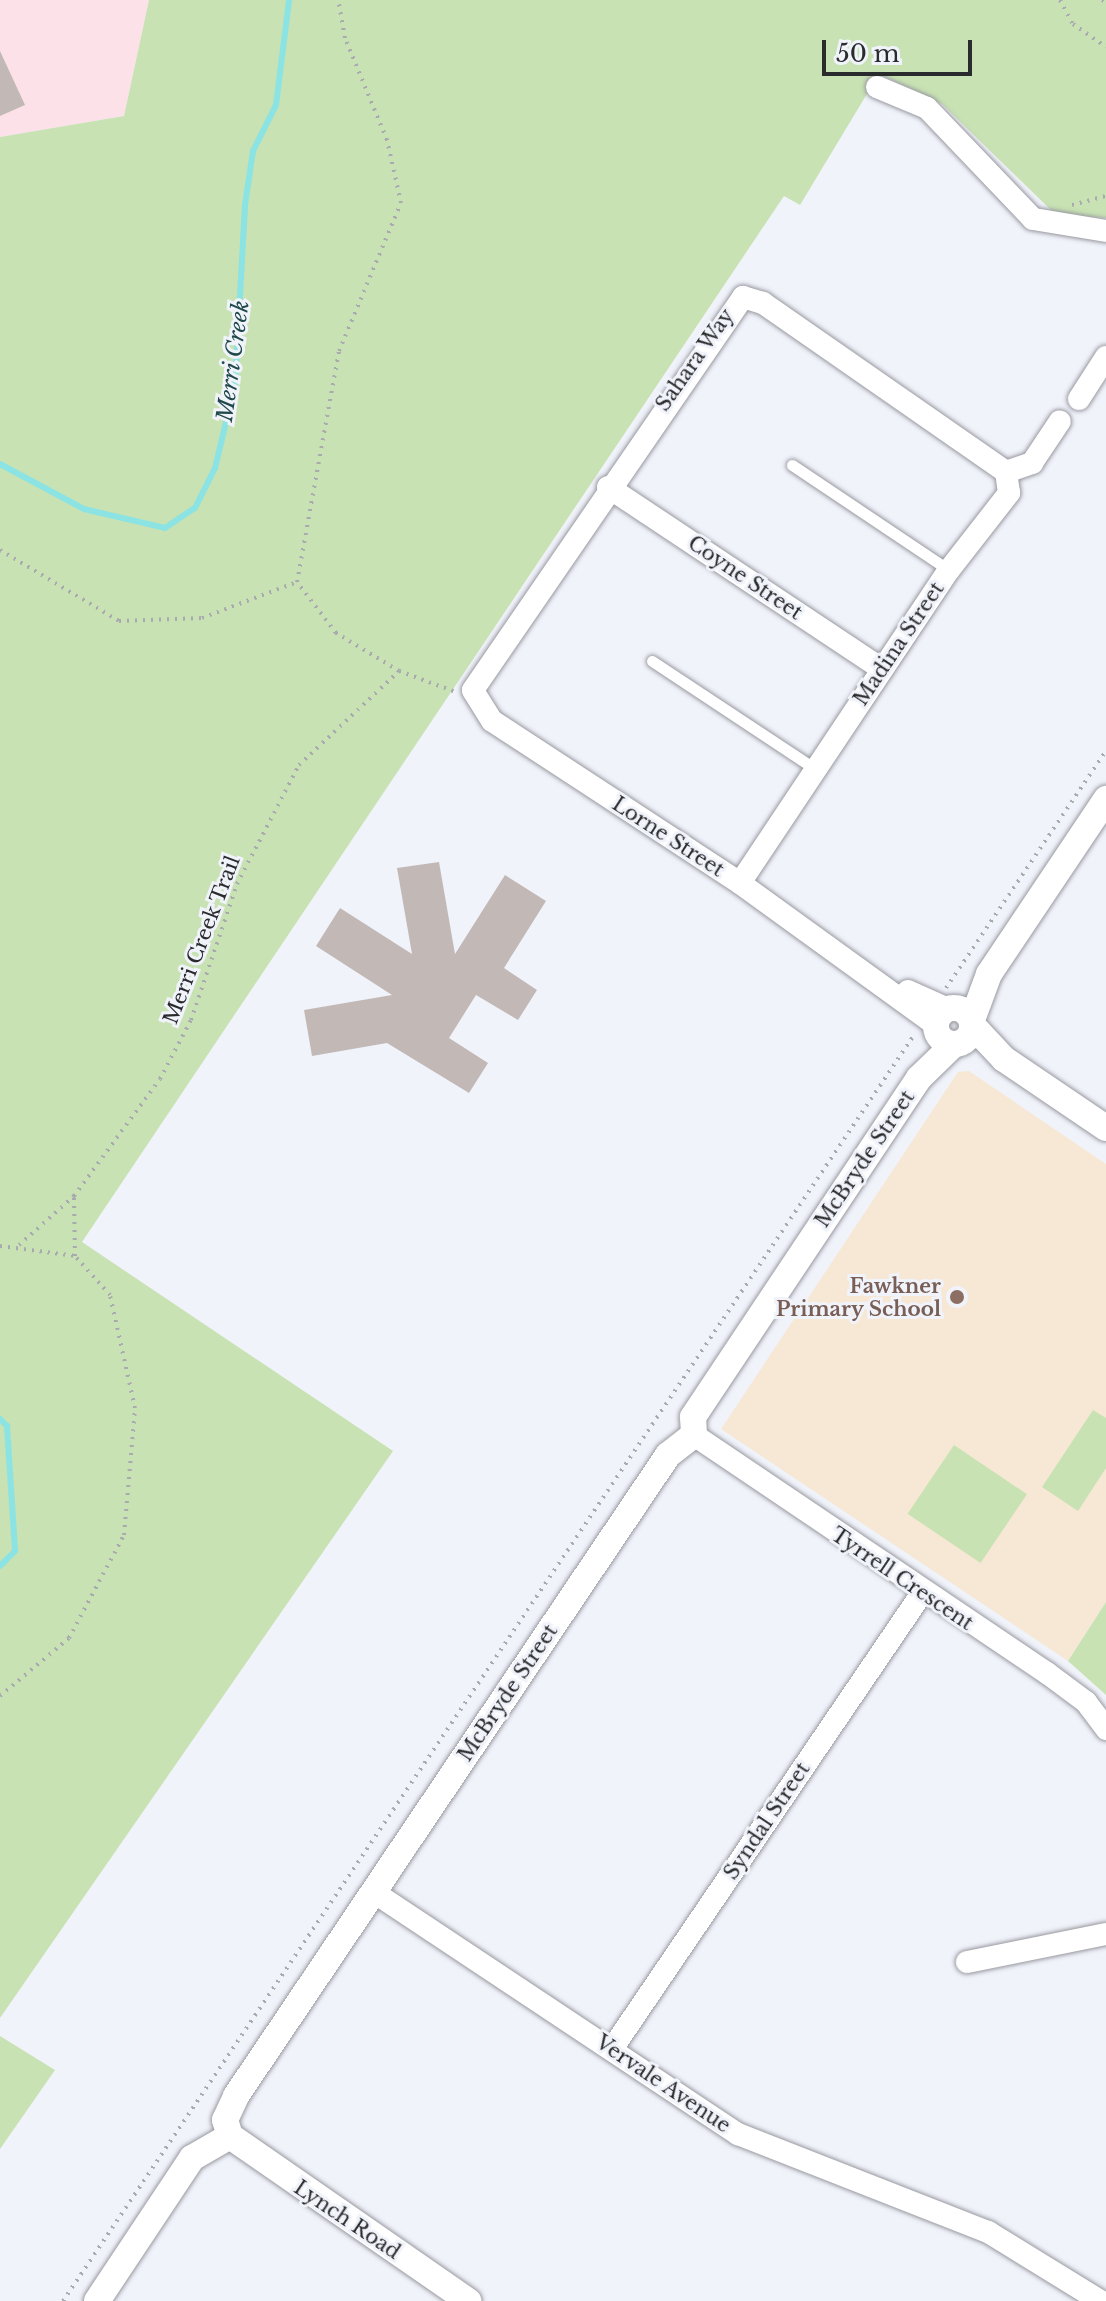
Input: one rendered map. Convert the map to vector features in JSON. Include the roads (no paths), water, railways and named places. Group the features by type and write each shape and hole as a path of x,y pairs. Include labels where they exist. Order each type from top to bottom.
{"street":[{"path":"877,87 927,108 1033,219 1106,231"},
{"name":"Sahara Way","path":"473,690 608,487 743,297 763,303 1006,472"},
{"path":"1079,399 1106,357"},
{"path":"1006,472 1032,463 1060,421"},
{"name":"Madina Street","path":"740,883 949,570 1009,493 1006,472"},
{"name":"Coyne Street","path":"608,487 882,669"},
{"name":"Lorne Street","path":"473,690 492,721 1106,1128"},
{"name":"McBryde Street","path":"230,2136 228,2109 668,1455 694,1435 693,1417 919,1078 950,1023 989,974 1106,799"},
{"name":"Tyrrell Crescent","path":"694,1435 1086,1702 1106,1729"},
{"name":"Syndal Street","path":"612,2049 922,1593"},
{"name":"Vervale Avenue","path":"375,1893 738,2134 988,2232 1100,2301"},
{"path":"967,1962 1106,1934"},
{"path":"97,2301 192,2158 230,2136"},
{"name":"Lynch Road","path":"230,2136 456,2298"}],"lane":[{"path":"792,465 949,570"},
{"path":"652,661 815,769"}],"waterway":[{"name":"Merri Creek","path":"0,464 84,509 165,528 195,508 215,468 235,385 245,205 253,151 276,105 289,0"},
{"name":"Merri Creek","path":"0,1419 7,1426 15,1551 0,1566"}],"place":[{"name":"Fawkner Primary School","path":"957,1297"}]}
